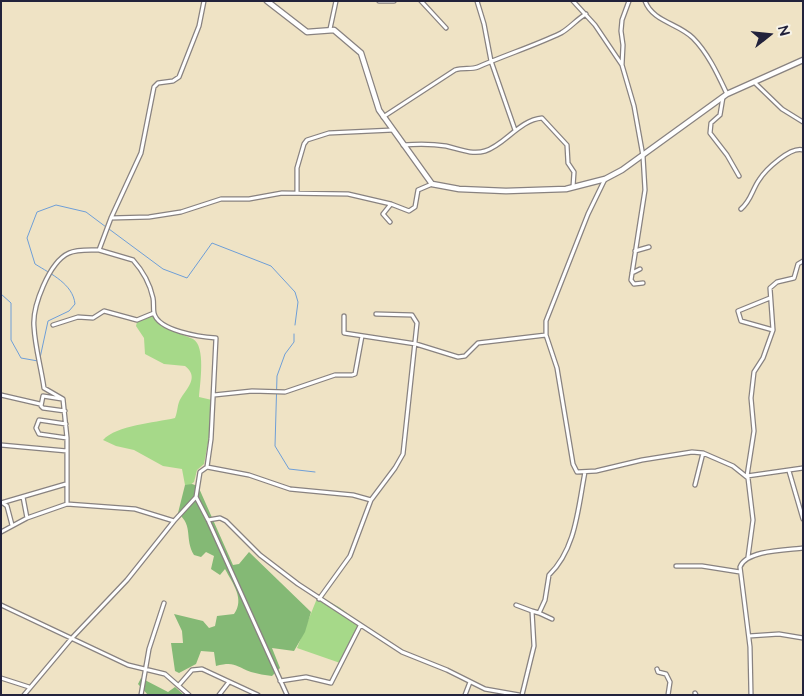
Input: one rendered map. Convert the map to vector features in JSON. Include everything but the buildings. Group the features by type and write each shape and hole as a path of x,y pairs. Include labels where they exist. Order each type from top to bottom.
{"street":[{"path":"99,250 111,218 141,153 154,87 158,83 175,80 179,77 199,26 204,1"},
{"path":"267,1 307,32 330,30 350,42 361,54 376,104 432,184"},
{"path":"330,30 336,1"},
{"path":"379,1 394,1"},
{"path":"421,1 446,28"},
{"path":"477,1 484,24 491,60 515,130"},
{"path":"573,1 586,14 622,65 628,82 643,156 644,199 631,273 631,283 643,283"},
{"path":"622,65 622,20 629,1"},
{"path":"644,1 649,10 658,17 693,38 713,67 725,96 720,115 711,123 710,133 727,155 739,176"},
{"path":"383,116 455,70 466,67 476,68 491,60 527,48 561,32 586,14"},
{"path":"111,218 150,217 181,212 221,199 250,199 282,193 348,194 412,210 416,205 418,190 432,184 459,189 506,191 573,188 605,179 622,170 725,96 803,60"},
{"path":"754,82 782,110 803,122"},
{"path":"403,145 441,146 464,151 482,152 492,148 515,130 538,118 546,120 567,146 568,163 574,172 573,188"},
{"path":"297,193 297,168 307,140 329,133 393,130"},
{"path":"741,209 754,194 762,176 790,151 798,148 803,150"},
{"path":"605,179 546,321 546,335 557,368 572,464 577,472 692,452 703,453 747,476 803,468"},
{"path":"390,222 384,214 391,204"},
{"path":"635,251 649,247"},
{"path":"68,504 66,484 67,438 63,400 44,388 33,326 35,307 53,267 59,260 76,251 99,250 133,260 150,290 154,313 157,318 168,326 192,335 216,338 214,396 207,467"},
{"path":"748,557 753,520 747,476 754,438 754,416 751,398 754,372 760,364 773,330 770,298 771,286 782,280 794,278 798,264 803,261"},
{"path":"631,273 640,269"},
{"path":"770,298 740,309 738,314 743,322 773,330"},
{"path":"53,325 78,316 93,318 104,311 137,320 154,313"},
{"path":"319,599 350,556 371,500 395,468 402,454 417,323 414,317 376,314"},
{"path":"344,316 344,334 416,344 461,357 478,343 546,335"},
{"path":"214,396 252,391 280,393 335,375 354,374 362,336"},
{"path":"1,395 40,404"},
{"path":"63,400 43,396 41,406 43,408 65,411"},
{"path":"66,424 39,420 36,428 39,434 67,438"},
{"path":"1,445 67,451"},
{"path":"695,485 703,453"},
{"path":"24,695 71,639 127,580 174,521 196,497 200,472 207,467 249,475 290,489 353,495 371,500"},
{"path":"788,471 803,519"},
{"path":"539,613 544,600 549,575 563,560 573,533 585,472"},
{"path":"2,503 33,492 66,484"},
{"path":"23,497 27,518"},
{"path":"196,497 287,695"},
{"path":"2,503 7,506 12,525"},
{"path":"1,532 27,518 68,504 135,509 174,521"},
{"path":"208,520 220,518 226,521 260,555 319,599 407,655 447,670 488,690 521,695 534,646 532,611"},
{"path":"751,695 749,636 740,572 742,563 748,557 803,548"},
{"path":"676,566 696,565 740,572"},
{"path":"141,695 145,682 145,668 156,623 164,604"},
{"path":"1,605 128,665 166,674 189,695"},
{"path":"516,605 552,619"},
{"path":"280,681 306,677 330,684 360,626"},
{"path":"749,636 779,634 803,638"},
{"path":"179,685 195,668 214,673 258,695"},
{"path":"657,668 658,672 666,674 670,678 668,695"},
{"path":"1,678 29,687"},
{"path":"219,695 229,682"},
{"path":"466,695 470,682"}],"green space":[{"path":"153,315 164,325 193,339 197,343 201,357 199,397 212,400 209,438 204,464 197,470 194,482 189,486 185,485 182,469 163,466 134,450 116,446 103,440 109,435 126,428 175,418 180,400 191,382 191,374 185,366 164,364 145,354 144,338 136,326 137,322"},
{"path":"192,484 198,486 233,565 239,564 249,552 311,612 305,632 294,651 272,648 280,668 272,676 251,672 231,664 216,666 214,652 201,651 196,664 179,673 175,671 171,643 183,643 182,631 174,614 203,621 209,628 215,626 217,616 234,614 238,603 237,591 225,569 220,575 211,569 214,556 206,552 201,557 194,555 191,549 186,523 178,513 185,485"},
{"path":"318,596 339,607 360,623 343,664 297,648"},
{"path":"141,678 168,692 175,687 184,695 148,695 138,684"}],"waterway":[{"path":"40,358 48,321 69,311 75,304 66,285 35,264 27,238 37,212 56,205 86,212 106,227"},
{"path":"109,229 163,269 187,278 212,243 271,266 295,292 298,302 295,325"},
{"path":"1,294 11,303 11,340 21,358 38,361"},
{"path":"294,334 294,342 285,354 277,376 275,446 289,469 315,472"}]}
